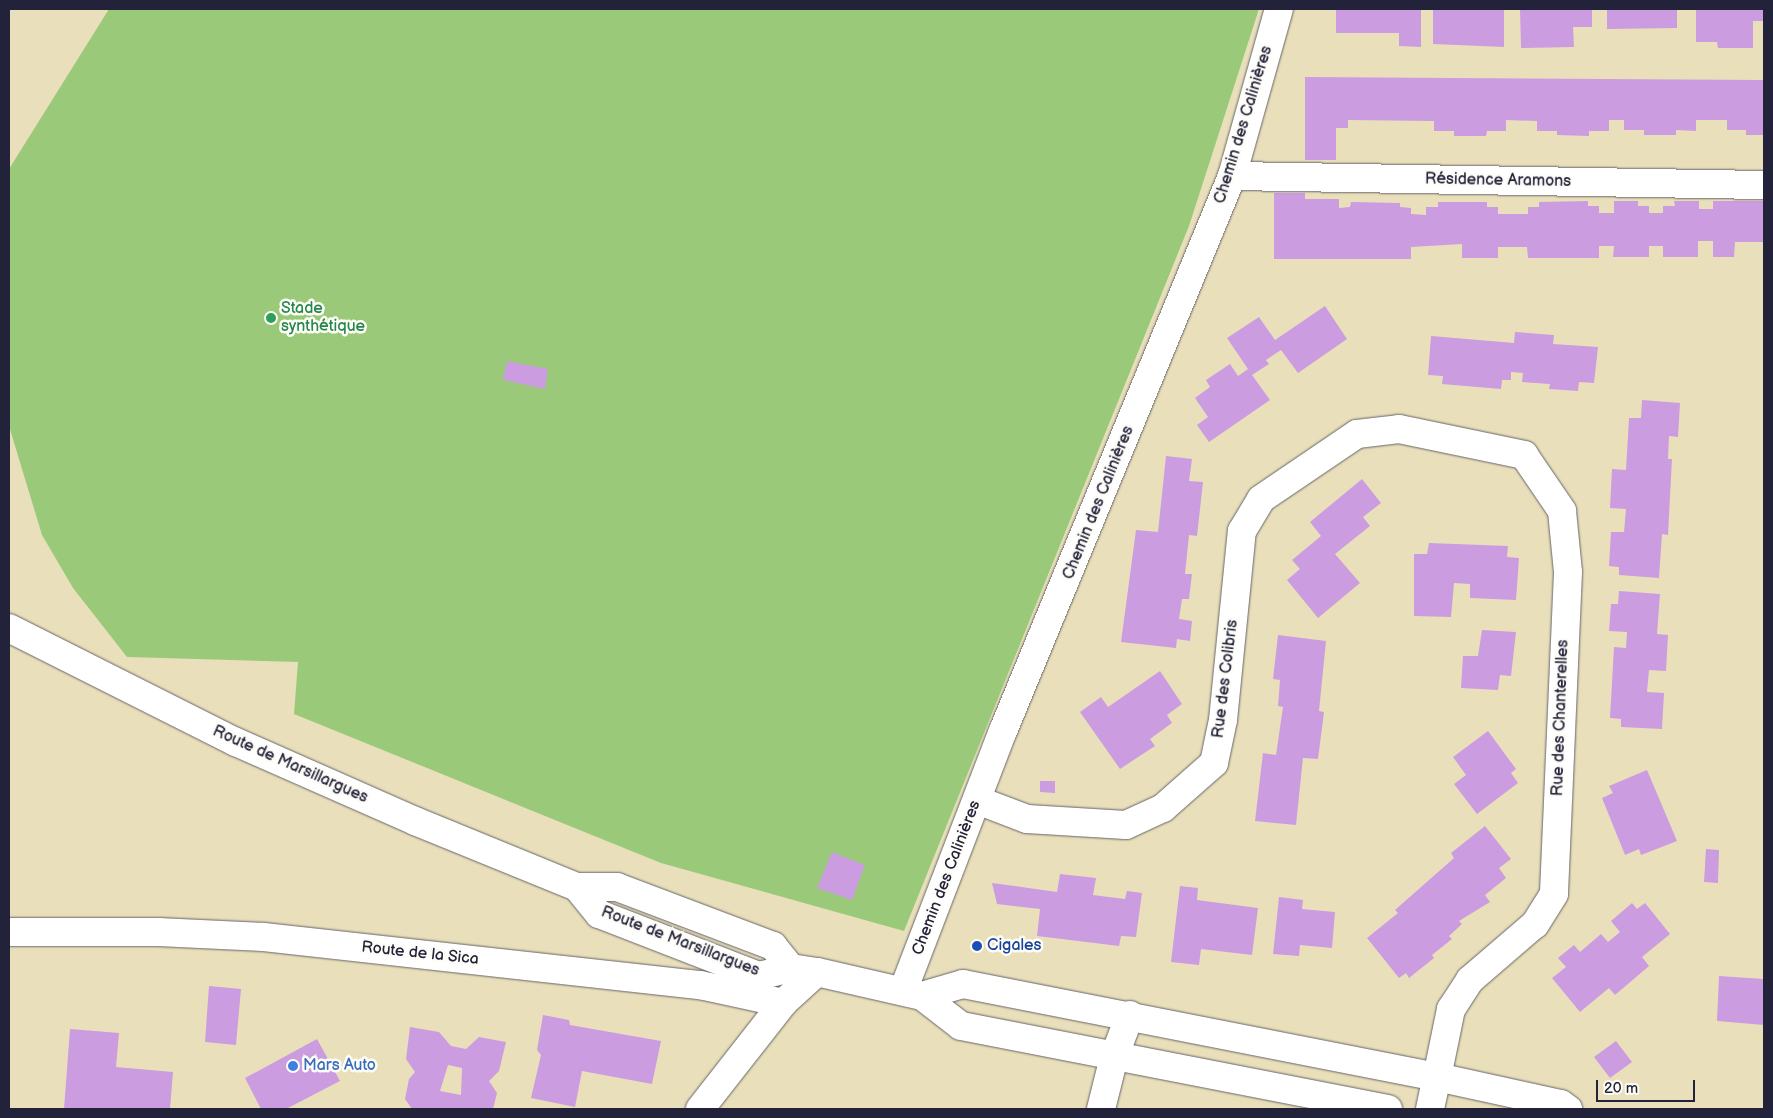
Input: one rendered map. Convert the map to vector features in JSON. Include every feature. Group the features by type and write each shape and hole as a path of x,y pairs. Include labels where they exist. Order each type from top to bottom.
{"street":[{"name":"Chemin des Calinières","path":"912,994 977,800 1232,176 1279,9"},
{"name":"Résidence Aramons","path":"1232,176 1764,185"},
{"name":"Rue des Colibris","path":"977,800 1027,819 1126,825 1163,808 1214,763 1224,720 1242,531 1261,499 1356,434 1399,429"},
{"name":"Rue des Chanterelles","path":"1399,429 1524,455 1562,511 1568,572 1554,894 1535,924 1470,980 1451,1009 1430,1109"},
{"name":"Route de Marsillargues","path":"9,628 236,742 577,888 599,914 758,976 804,970 912,994"},
{"name":"Route de la Sica","path":"9,932 158,932 264,937 700,985 783,1003"},
{"path":"700,1109 783,1003 804,970"},
{"path":"912,994 963,984 1437,1077 1561,1104 1568,1109"},
{"path":"912,994 961,1026 1388,1109"},
{"path":"1101,1109 1114,1057 1130,1016"}],"green space":[{"path":"109,9 1259,9 1189,226 904,931 661,863 294,714 298,662 127,657 73,588 42,535 9,426 9,169"}],"building":[{"path":"1336,9 1421,9 1421,47 1399,46 1399,33 1336,33"},
{"path":"1433,9 1504,9 1504,47 1433,44"},
{"path":"1520,9 1592,9 1592,27 1573,27 1574,47 1521,48"},
{"path":"1607,9 1677,9 1677,28 1607,29"},
{"path":"1696,9 1764,9 1764,21 1753,21 1753,48 1718,48 1717,42 1696,42"},
{"path":"1305,77 1764,80 1764,135 1746,135 1746,130 1727,130 1727,120 1696,120 1696,131 1676,130 1676,135 1644,135 1644,130 1624,130 1624,120 1609,120 1609,131 1589,131 1589,136 1557,135 1557,131 1537,131 1537,121 1506,120 1506,131 1487,131 1486,136 1454,136 1454,131 1434,131 1434,121 1348,120 1348,128 1336,128 1336,160 1305,160"},
{"path":"1274,193 1305,193 1305,199 1339,199 1339,208 1350,207 1351,202 1400,203 1400,207 1411,208 1411,214 1426,215 1426,207 1438,207 1438,202 1487,202 1487,207 1498,207 1498,214 1528,214 1528,207 1539,207 1539,202 1588,201 1588,206 1599,206 1599,213 1614,213 1614,201 1638,201 1638,206 1649,206 1649,213 1663,213 1663,206 1675,206 1674,201 1699,201 1699,209 1713,209 1713,201 1764,201 1764,242 1735,242 1734,257 1713,257 1713,241 1698,241 1698,257 1663,257 1663,246 1649,246 1649,257 1613,257 1614,246 1599,246 1599,258 1528,258 1527,247 1498,247 1498,258 1462,258 1462,244 1411,247 1411,259 1274,259"},
{"path":"1325,306 1347,339 1298,373 1281,350 1266,360 1269,364 1252,375 1270,400 1209,442 1197,425 1208,417 1195,398 1210,387 1206,380 1230,364 1238,376 1248,369 1227,338 1259,317 1275,340"},
{"path":"1515,332 1554,335 1553,344 1598,347 1594,383 1579,382 1578,391 1549,389 1550,384 1522,382 1523,373 1511,372 1511,380 1502,380 1501,389 1442,384 1443,376 1428,375 1431,336 1514,343"},
{"path":"507,361 548,369 545,389 503,380"},
{"path":"1642,400 1680,403 1678,437 1669,436 1668,459 1672,459 1668,535 1662,534 1659,578 1619,575 1619,567 1609,566 1611,532 1624,532 1626,509 1610,508 1612,469 1626,470 1629,418 1641,418"},
{"path":"1166,456 1192,459 1189,481 1203,482 1197,536 1189,535 1185,574 1192,574 1189,599 1182,599 1179,619 1192,621 1190,641 1177,639 1176,648 1121,642 1136,530 1158,532"},
{"path":"1362,479 1381,503 1363,517 1370,526 1335,554 1360,583 1318,618 1287,580 1300,569 1292,560 1321,536 1310,522"},
{"path":"1429,543 1508,546 1507,557 1519,558 1516,600 1470,598 1470,584 1454,583 1451,617 1414,616 1414,554 1427,554"},
{"path":"1619,591 1660,594 1657,634 1668,635 1666,671 1649,670 1647,692 1664,693 1662,729 1621,727 1621,719 1610,718 1614,647 1626,648 1627,632 1609,631 1611,604 1618,604"},
{"path":"1482,630 1516,632 1511,676 1500,675 1498,690 1461,688 1463,656 1478,656"},
{"path":"1278,635 1326,641 1319,711 1324,712 1318,759 1303,758 1296,825 1255,821 1263,753 1276,755 1283,707 1278,706 1280,680 1273,679"},
{"path":"1160,671 1182,704 1167,715 1172,723 1150,739 1155,746 1120,769 1080,712 1101,697 1108,707"},
{"path":"1488,731 1516,769 1511,773 1518,783 1477,814 1454,784 1466,775 1453,757"},
{"path":"1647,770 1677,841 1641,855 1639,849 1625,855 1602,798 1613,793 1609,786"},
{"path":"1040,781 1055,781 1055,793 1040,792"},
{"path":"1485,826 1511,859 1499,868 1506,878 1485,895 1490,902 1459,921 1462,924 1449,936 1452,939 1432,955 1434,958 1409,978 1406,973 1399,978 1367,938 1398,913 1395,910 1454,858 1451,853"},
{"path":"1706,849 1719,850 1718,883 1704,882"},
{"path":"832,852 865,865 852,900 817,888"},
{"path":"1060,874 1096,878 1093,895 1125,899 1127,891 1142,893 1136,937 1121,936 1119,946 1037,936 1040,909 997,904 992,883 1057,892"},
{"path":"1180,886 1198,888 1197,900 1258,908 1252,955 1201,949 1199,965 1171,962"},
{"path":"1279,897 1303,900 1302,909 1335,912 1332,948 1300,945 1299,956 1273,954"},
{"path":"1632,903 1637,909 1645,903 1670,934 1642,957 1649,966 1615,995 1609,988 1580,1012 1552,978 1566,967 1558,958 1574,945 1580,952 1601,934 1608,942 1620,932 1611,921"},
{"path":"1719,976 1764,979 1764,1025 1717,1021"},
{"path":"209,986 241,989 236,1045 205,1042"},
{"path":"543,1015 569,1020 570,1025 661,1041 652,1084 582,1071 575,1107 531,1098 541,1055 537,1050"},
{"path":"410,1027 439,1032 451,1046 466,1049 479,1037 506,1042 499,1071 489,1081 497,1093 493,1109 412,1109 405,1099 409,1079 415,1072 406,1059","holes":["448,1065 462,1068 461,1095 440,1091"]},
{"path":"70,1029 119,1033 116,1067 173,1072 170,1109 64,1109"},
{"path":"317,1039 340,1081 286,1109 261,1109 245,1078"},
{"path":"1616,1041 1632,1062 1610,1078 1594,1057"}],"place":[{"name":"Stade synthétique","path":"271,318"},
{"name":"Cigales","path":"977,946"},
{"name":"Mars Auto","path":"293,1066"}]}
